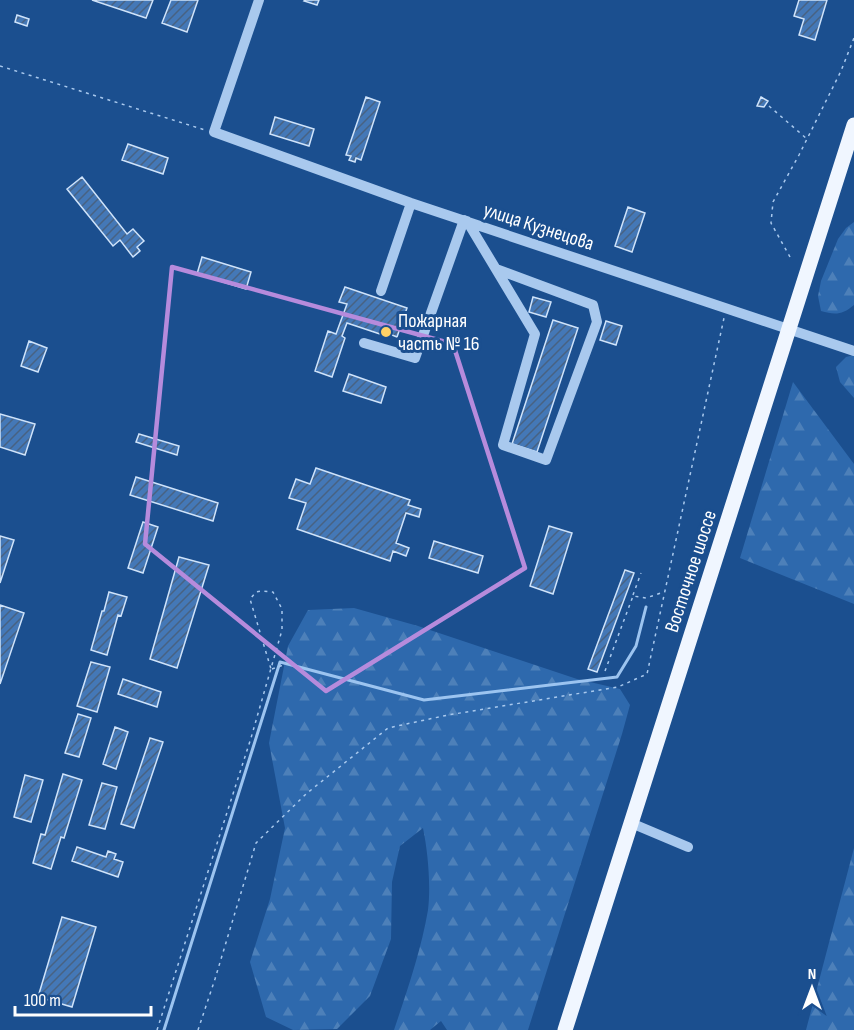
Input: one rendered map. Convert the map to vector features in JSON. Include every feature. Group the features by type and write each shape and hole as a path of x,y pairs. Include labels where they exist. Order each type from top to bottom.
{"main road":[{"name":"Восточное шоссе","path":"565,1030 854,125"}],"street":[{"path":"214,132 259,0"},
{"name":"улица Кузнецова","path":"214,132 411,203 854,351"},
{"path":"381,291 411,203"},
{"path":"466,221 535,334 503,445 546,460 597,322 593,305 496,269"},
{"path":"364,344 415,358 466,221"},
{"path":"631,823 688,847"}],"path":[{"path":"790,257 771,223 773,202 841,71 854,39"},
{"path":"0,66 214,132"},
{"path":"769,106 807,139"},
{"path":"198,1030 256,843 306,794 388,728 448,715 618,687 647,674 726,308"},
{"path":"605,671 641,573"},
{"path":"157,1030 251,738 271,669 282,630 282,609 273,592 262,591 256,592 250,599 271,669"},
{"path":"633,596 646,598 665,592"},
{"path":"271,669 292,662"}],"highlighted area":[{"path":"172,267 453,344 525,568 326,691 145,544"}],"green space":[{"path":"854,222 854,305 838,313 821,311 818,296 821,281 838,239"},
{"path":"854,355 854,398 840,382 836,367 846,357"},
{"path":"793,382 854,464 854,604 740,558"},
{"path":"354,608 418,626 577,679 620,689 630,705 528,1030 447,1030 441,1021 430,1030 394,1030 418,956 428,910 428,869 423,828 400,846 392,882 391,939 370,996 337,1029 293,1030 266,1017 250,962 270,899 285,828 269,743 288,646 308,610"},
{"path":"854,848 854,1030 806,1030"}],"building":[{"path":"92,0 153,0 146,18"},
{"path":"171,0 198,0 187,32 162,23"},
{"path":"305,0 319,0 317,5"},
{"path":"799,0 827,0 815,40 799,35 804,19 794,16"},
{"path":"17,15 29,19 27,26 15,22"},
{"path":"366,97 380,102 361,160 356,158 355,162 349,160 351,156 346,155"},
{"path":"761,97 768,101 764,107 757,106"},
{"path":"275,117 314,129 309,146 270,134"},
{"path":"128,144 168,158 163,174 122,160"},
{"path":"82,177 127,234 133,229 144,241 137,247 140,251 133,257 120,240 113,246 67,189"},
{"path":"628,207 645,213 632,252 615,246"},
{"path":"202,257 251,272 246,289 197,274"},
{"name":"Пожарная часть № 16","path":"345,287 407,308 397,337 387,333 386,336 347,323 342,336 345,338 332,377 315,371 328,331 336,334 347,304 339,302"},
{"path":"533,297 551,302 546,317 529,312"},
{"path":"553,320 578,328 537,452 512,444"},
{"path":"606,321 622,326 616,345 600,340"},
{"path":"29,341 47,348 38,372 21,366"},
{"path":"349,374 386,387 381,403 343,391"},
{"path":"0,414 35,424 25,455 0,447"},
{"path":"139,434 179,446 177,455 136,442"},
{"path":"316,468 410,500 408,505 421,509 419,517 406,513 396,543 409,548 406,556 393,551 390,561 297,529 306,503 289,498 296,479 310,484"},
{"path":"136,477 218,503 213,521 130,495"},
{"path":"143,522 158,527 143,573 128,568"},
{"path":"549,526 572,533 553,594 530,586"},
{"path":"0,536 14,540 0,583"},
{"path":"434,541 483,556 478,573 429,558"},
{"path":"179,557 209,565 177,668 150,659"},
{"path":"625,570 634,573 597,672 588,669"},
{"path":"109,592 127,597 121,616 118,615 107,655 91,650"},
{"path":"0,605 24,613 0,684"},
{"path":"91,662 110,667 97,712 77,706"},
{"path":"123,679 161,692 157,707 118,694"},
{"path":"78,714 91,718 79,757 65,753"},
{"path":"115,727 128,732 116,769 103,764"},
{"path":"150,738 163,742 134,828 121,824"},
{"path":"63,774 82,780 64,838 61,837 51,869 33,863 41,834 45,835"},
{"path":"25,775 43,780 31,822 14,817"},
{"path":"102,783 117,787 105,829 89,825"},
{"path":"77,847 106,857 108,851 116,854 114,859 123,862 118,877 72,861"},
{"path":"62,917 96,927 72,1007 38,997"}],"waterway":[{"path":"164,1030 280,662 424,700 617,677 636,646 646,607"}],"place":[{"name":"Пожарная часть № 16","path":"386,332"}]}
